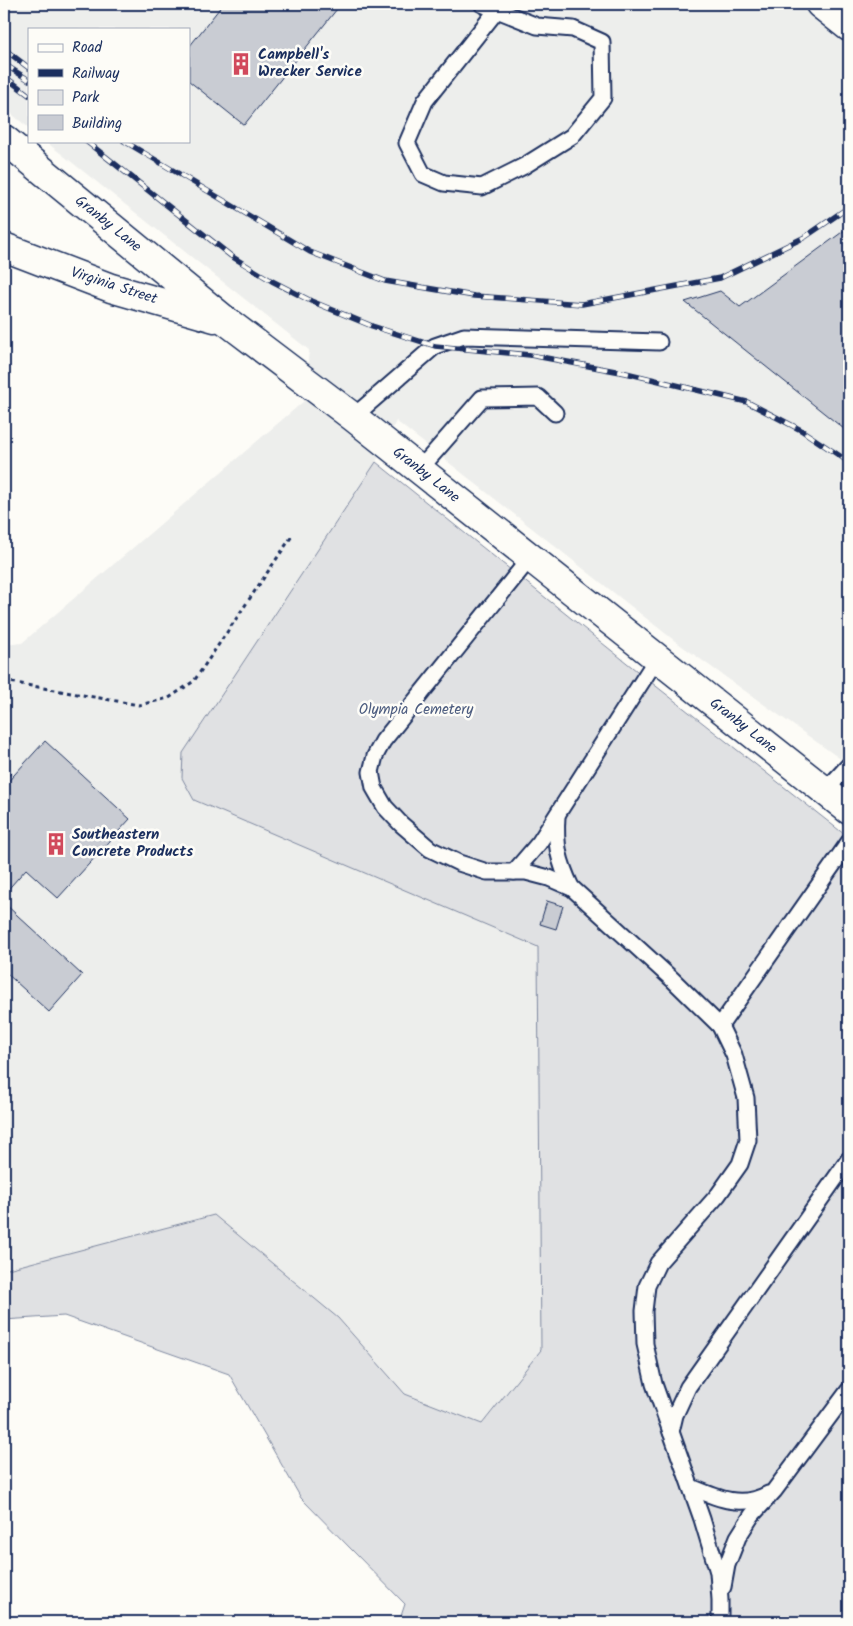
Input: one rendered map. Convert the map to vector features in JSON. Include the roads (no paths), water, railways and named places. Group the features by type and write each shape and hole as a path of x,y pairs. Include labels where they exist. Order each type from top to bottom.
{"street":[{"path":"820,4 849,28"},
{"name":"Granby Lane","path":"4,139 225,320 353,417 849,810"},
{"name":"Virginia Street","path":"4,246 111,288 225,320"}],"lane":[{"path":"482,4 499,7 537,26 573,29 602,42 603,98 572,136 524,166 482,187 444,183 423,174 407,143 425,101 499,7"},
{"path":"353,417 435,346 464,336 659,342"},
{"path":"419,470 482,398 538,397 555,413"},
{"path":"530,558 383,741 375,756 371,772 374,788 385,807 401,824 430,849 459,863 487,872 526,872 549,878 571,887 673,980 720,1026 734,1055 746,1098 748,1140 740,1164 718,1195 658,1263 647,1286 644,1311 644,1344 654,1384 691,1486 718,1572 720,1622"},
{"path":"514,872 539,843 657,658"},
{"path":"825,792 849,765"},
{"path":"557,814 556,840 561,865 571,887"},
{"path":"720,1026 849,842"},
{"path":"671,1432 675,1414 685,1394 849,1159"},
{"path":"720,1600 727,1565 738,1537 752,1514 774,1491 849,1390"},
{"path":"658,1398 685,1394"},
{"path":"691,1486 713,1496 735,1501 756,1501 774,1491"}],"railway":[{"path":"4,49 28,67"},
{"path":"4,64 28,79"},
{"path":"4,76 28,94"},
{"path":"87,142 231,256 272,281 311,301 372,326 435,346 530,355 626,373 747,402 801,430 849,462"},
{"path":"126,142 310,252 385,281 474,296 582,304 720,278 805,237 849,207"}],"place":[{"name":"Campbell's Wrecker Service","path":"241,64"},
{"name":"Southeastern Concrete Products","path":"56,844"}],"park label":[{"name":"Olympia Cemetery","path":"416,710"}]}
